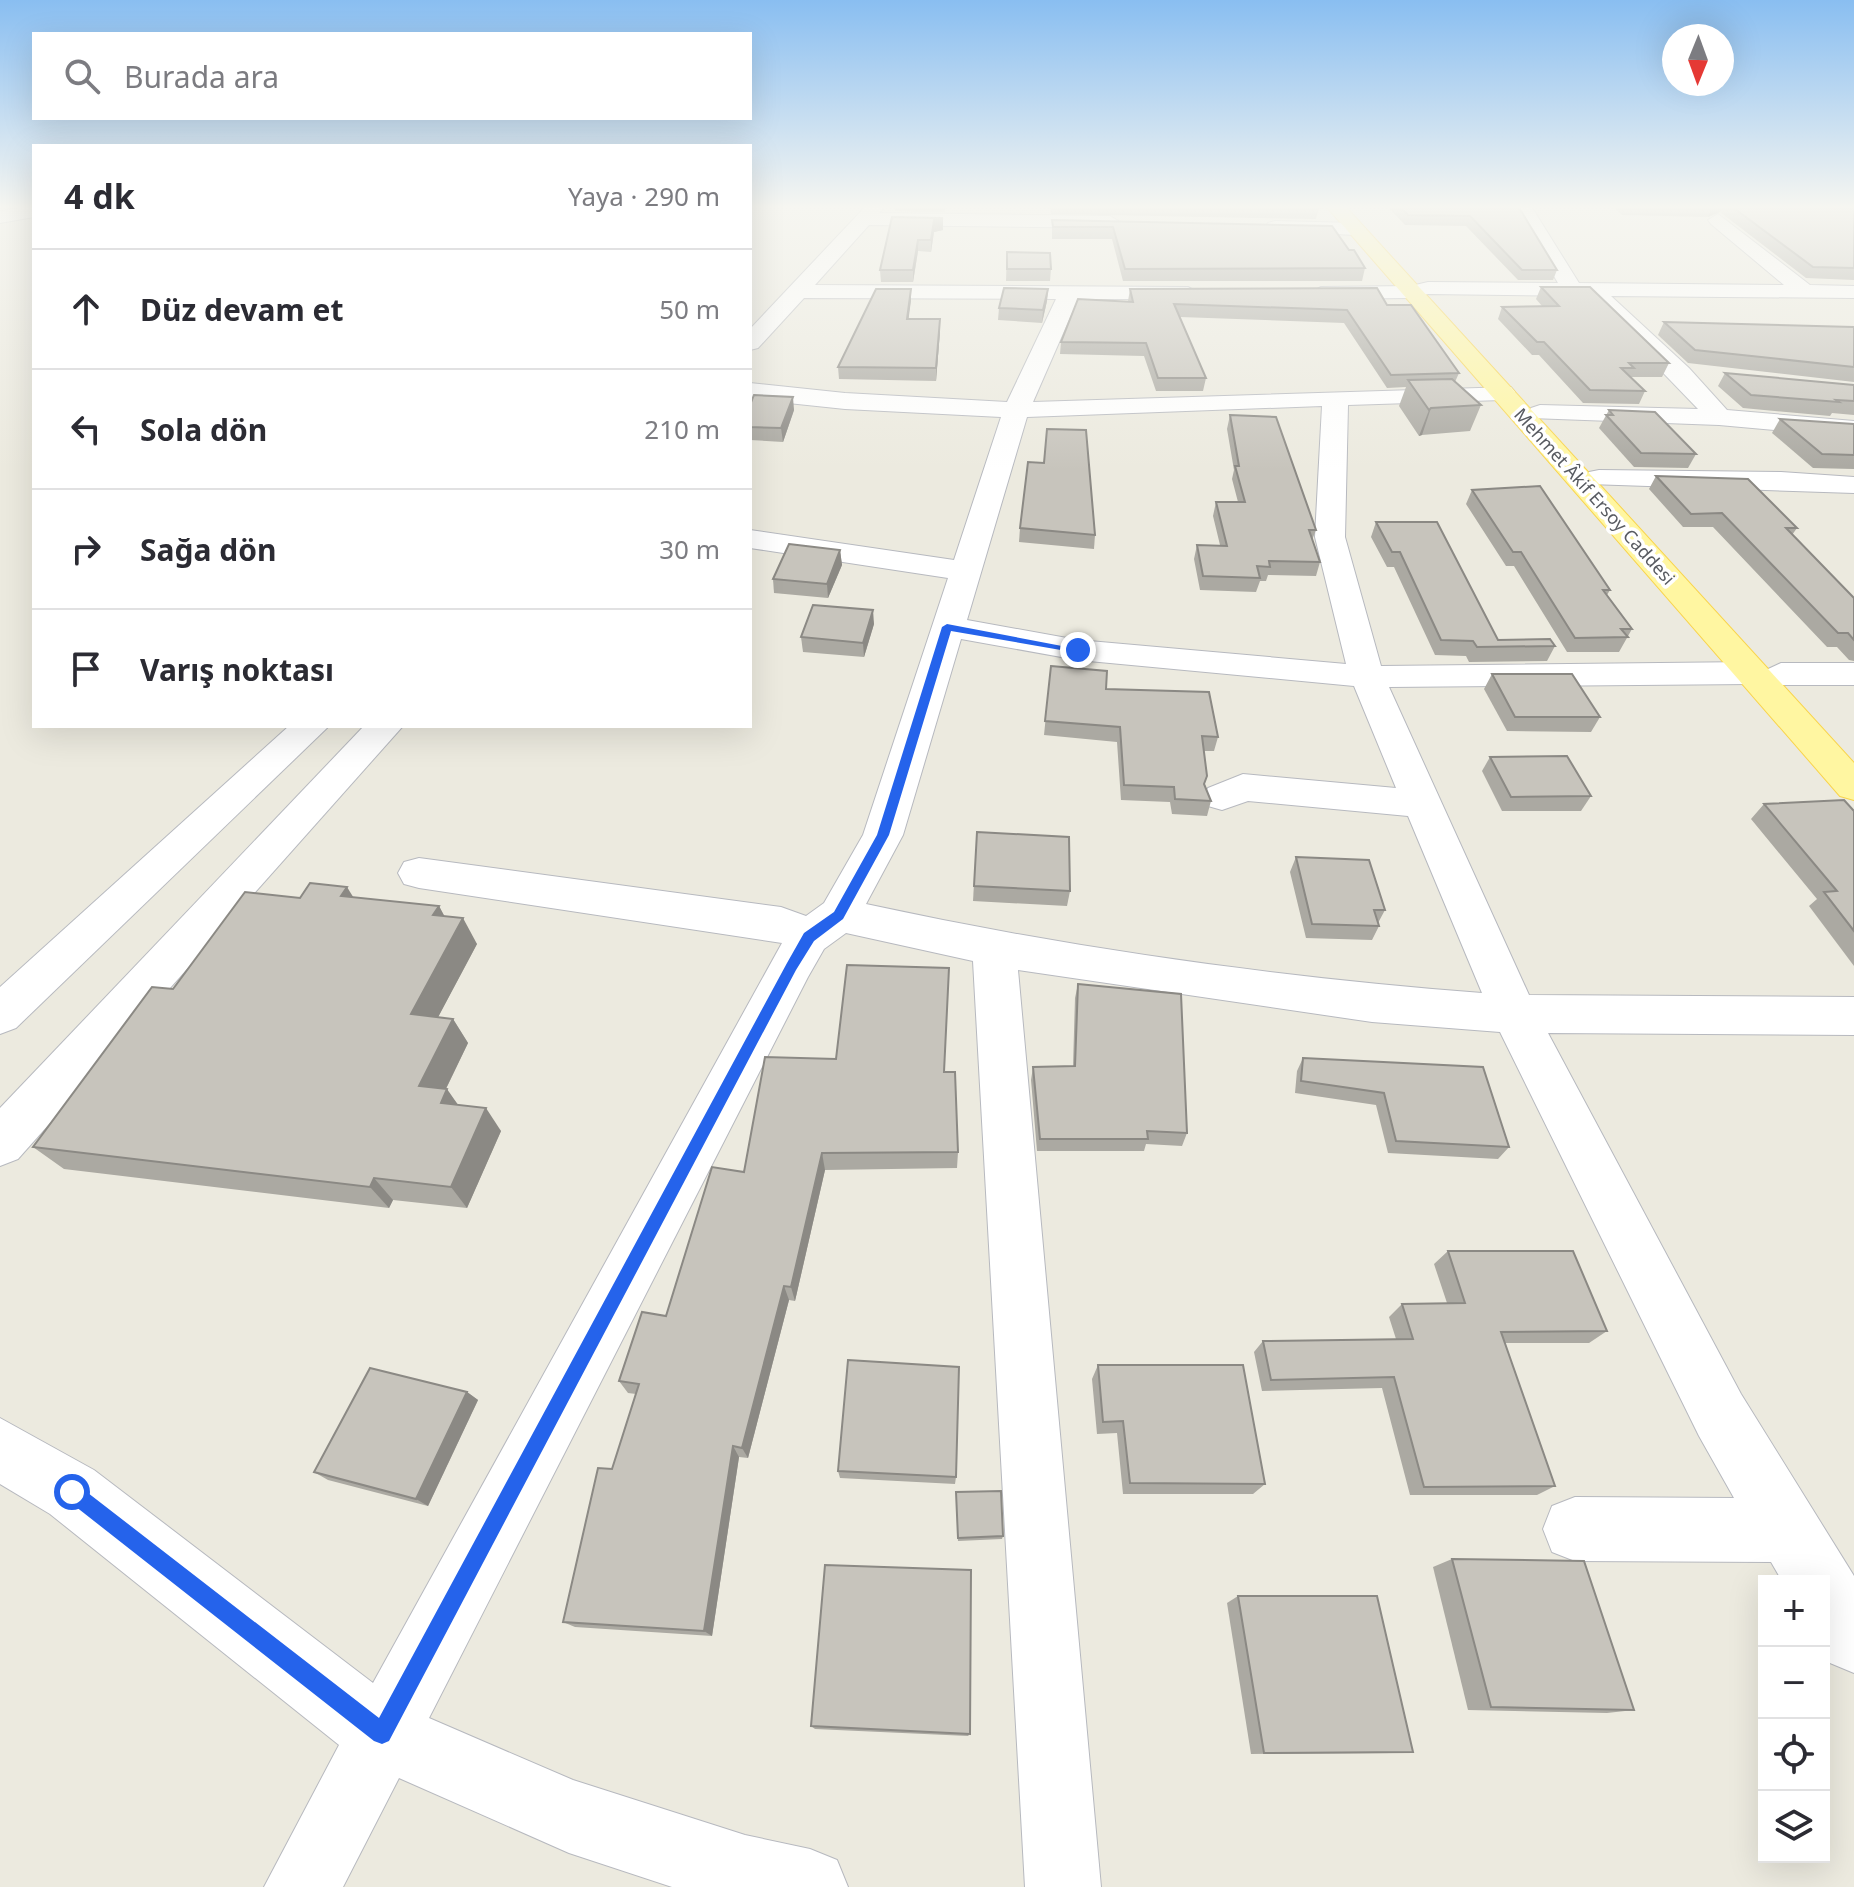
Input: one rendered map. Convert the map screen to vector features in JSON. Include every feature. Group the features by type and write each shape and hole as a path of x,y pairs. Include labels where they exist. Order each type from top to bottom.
{"main road":[{"name":"Mehmet Âkif Ersoy Caddesi","path":"1423,294 1502,392 1766,674 1854,755"},
{"name":"Mehmet Âkif Ersoy Caddesi","path":"1424,294 1599,478 1766,674 1854,787"}],"street":[{"path":"752,341 794,294"},
{"path":"302,1887 382,1734 824,926 883,835 1016,410 1070,294"},
{"path":"1587,294 1680,373 1719,417"},
{"path":"1680,373 1712,376"},
{"path":"752,391 845,401 1016,410 1335,401 1502,392"},
{"path":"1335,401 1330,537 1367,677 1514,1014 1720,1415 1804,1556"},
{"path":"1540,413 1719,417 1854,429"},
{"path":"1599,478 1781,480 1854,485"},
{"path":"752,539 964,571"},
{"path":"947,627 1078,650 1367,677 1854,674"},
{"path":"0,1015 309,728"},
{"path":"0,1143 383,728"},
{"path":"1222,797 1243,787 1424,804"},
{"path":"419,873 781,924 824,926 994,949 1372,1003 1514,1014 1854,1016"},
{"path":"994,949 1063,1887"},
{"path":"0,1449 72,1492 382,1734 569,1816 745,1873 810,1887"},
{"path":"1575,1529 1804,1556"},
{"path":"1830,1599 1854,1639"}],"building":[{"path":"874,294 910,294 907,319 940,319 936,368 838,367"},
{"path":"1002,294 1047,294 1043,310 999,308"},
{"path":"1131,294 1381,294 1387,305 1411,305 1459,373 1391,375 1347,310 1174,304 1206,378 1158,378 1146,343 1061,342 1078,299 1133,302"},
{"path":"1548,294 1597,294 1669,363 1629,363 1634,368 1621,368 1645,391 1590,390 1544,342 1537,342 1502,307 1559,306"},
{"path":"1664,322 1854,327 1854,367 1695,350"},
{"path":"1725,373 1854,385 1854,401 1751,395"},
{"path":"1452,379 1481,405 1429,410 1408,380"},
{"path":"754,395 793,397 781,428 752,427"},
{"path":"1609,410 1655,412 1696,454 1641,453 1606,415 1613,415"},
{"path":"1230,415 1276,417 1316,530 1309,530 1320,562 1269,561 1270,567 1257,566 1260,578 1203,576 1197,545 1227,546 1216,502 1245,502 1235,466 1239,466"},
{"path":"1780,419 1854,424 1854,455 1822,454"},
{"path":"1047,429 1086,430 1095,535 1020,528 1028,462 1044,463"},
{"path":"1656,476 1748,479 1797,528 1786,528 1854,598 1854,640 1848,633 1838,633 1722,513 1691,514"},
{"path":"1540,486 1610,590 1603,590 1632,629 1621,629 1628,637 1575,638 1521,552 1513,552 1472,490"},
{"path":"1376,522 1437,522 1498,640 1550,639 1555,646 1477,647 1473,641 1441,640 1400,552 1392,552"},
{"path":"789,544 840,550 827,584 773,579"},
{"path":"813,605 873,610 863,643 801,637"},
{"path":"1051,666 1107,671 1106,689 1209,692 1218,737 1202,736 1207,776 1204,784 1211,801 1175,799 1174,787 1124,785 1120,727 1045,721"},
{"path":"1492,674 1572,674 1600,717 1515,717"},
{"path":"1567,756 1591,796 1511,797 1490,757"},
{"path":"1844,800 1854,811 1854,931 1824,892 1837,891 1764,804"},
{"path":"977,832 1069,837 1070,891 974,886"},
{"path":"1296,857 1369,860 1385,910 1374,910 1379,926 1312,924"},
{"path":"310,883 347,887 341,896 439,906 433,915 463,918 411,1014 453,1019 419,1086 447,1089 441,1103 486,1108 451,1187 374,1178 370,1187 33,1147 152,987 173,989 245,892 300,898"},
{"path":"847,965 949,968 944,1072 955,1072 958,1152 822,1153 791,1287 784,1286 742,1448 733,1446 704,1631 563,1622 598,1468 612,1469 639,1384 619,1381 642,1312 666,1316 712,1167 744,1172 765,1057 836,1059"},
{"path":"1078,984 1181,994 1187,1133 1147,1131 1148,1139 1040,1139 1033,1067 1075,1066"},
{"path":"1303,1058 1483,1067 1509,1147 1396,1141 1384,1093 1301,1081"},
{"path":"1448,1251 1573,1251 1607,1331 1501,1332 1555,1486 1424,1487 1394,1377 1271,1380 1263,1341 1413,1339 1402,1304 1465,1303"},
{"path":"848,1360 959,1367 956,1477 838,1471"},
{"path":"1098,1365 1243,1365 1265,1484 1130,1483 1123,1421 1103,1422"},
{"path":"370,1368 467,1392 416,1499 314,1472"},
{"path":"1001,1491 1003,1536 958,1538 956,1492"},
{"path":"1452,1559 1584,1561 1634,1710 1491,1707"},
{"path":"825,1565 971,1570 970,1734 811,1726"},
{"path":"1238,1596 1377,1596 1413,1752 1264,1753"}],"route":[{"path":"72,1492 382,1734 791,966 809,937 839,915 883,835 947,627 1078,650"}]}
